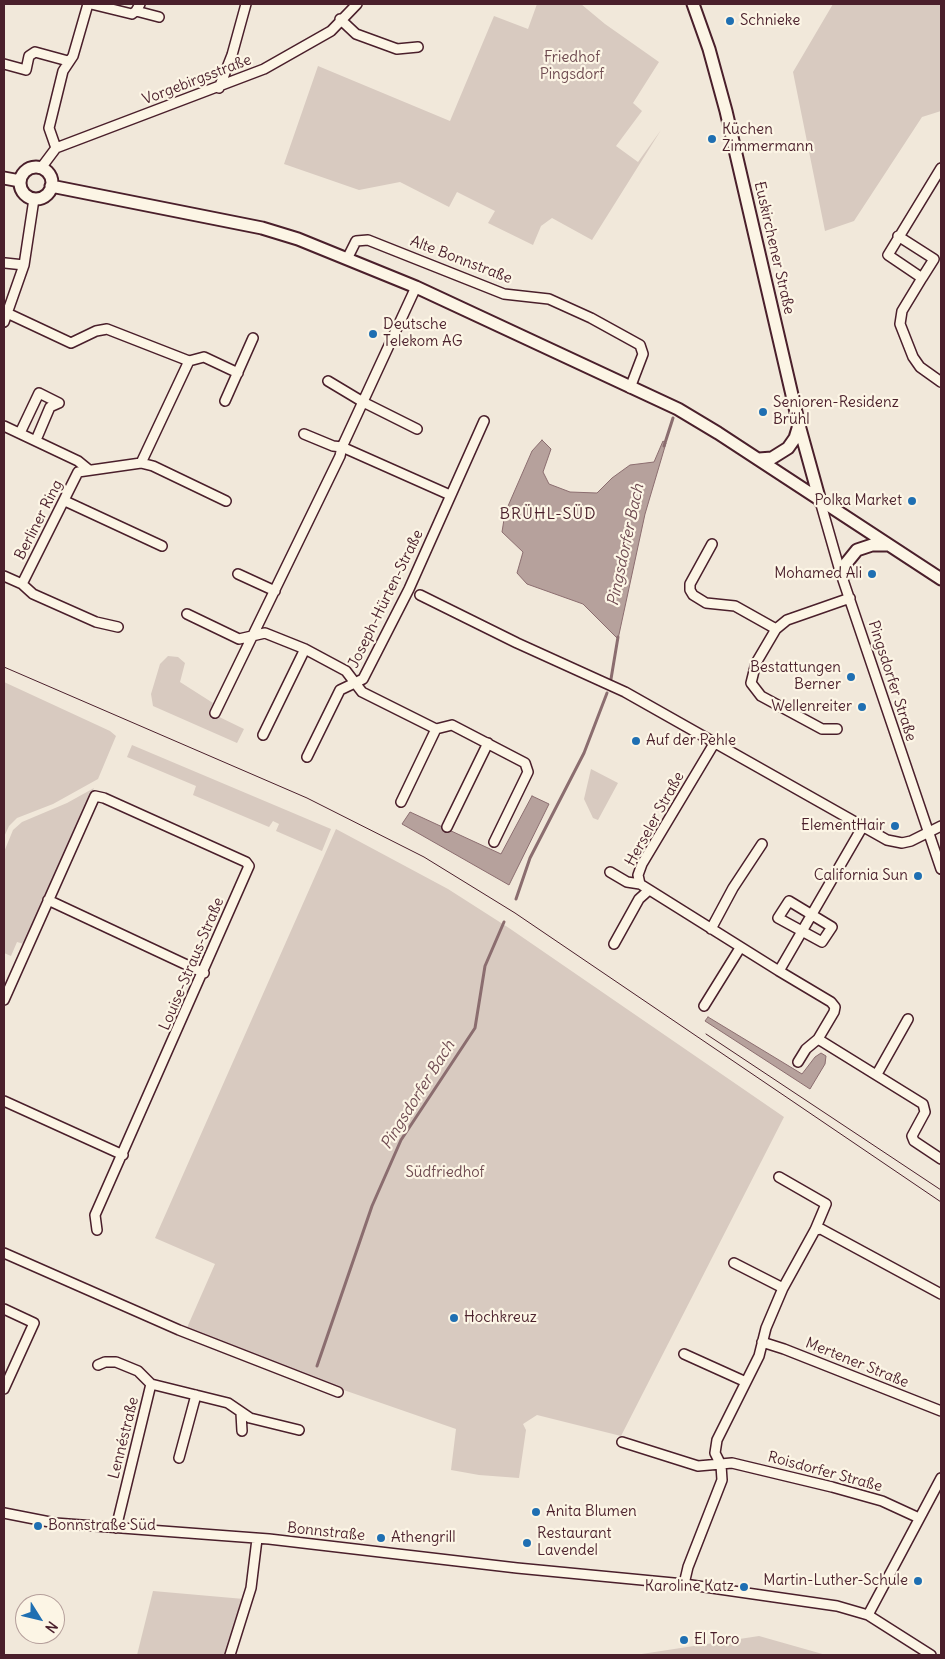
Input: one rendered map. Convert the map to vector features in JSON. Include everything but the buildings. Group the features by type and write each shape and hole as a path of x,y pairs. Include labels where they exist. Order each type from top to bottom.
{"main road":[{"name":"Euskirchener Straße","path":"693,4 709,49 726,111 799,425 820,501"},
{"path":"41,168 51,177 51,186 44,196 34,199 24,194 20,181 28,170 41,168"},
{"path":"4,178 20,181"},
{"path":"51,186 262,228 298,239 416,286 678,410 759,458 820,501 941,578"},
{"path":"759,458 772,458 788,448 795,438 799,425"},
{"path":"840,571 857,550 872,545 887,545"}],"street":[{"path":"41,168 56,148 49,128 63,71 73,56 89,4 132,14 138,8 159,17"},
{"path":"218,88 232,55 246,4"},
{"name":"Vorgebirgsstraße","path":"56,148 264,69 331,31 340,19 357,4"},
{"path":"340,19 356,34 397,49 418,47"},
{"path":"4,64 26,70 29,56 35,52 68,61"},
{"path":"922,278 888,255 941,168"},
{"path":"34,199 24,265 6,318 71,343 96,331 107,330 189,361 204,358 238,373"},
{"path":"898,236 938,260 922,278 902,311 900,324 913,357 920,367 941,382"},
{"name":"Alte Bonnstraße","path":"347,258 356,241 368,240 504,294 549,299 592,318 640,345 643,354 630,388"},
{"path":"5,263 24,265"},
{"path":"215,712 340,456 342,447 416,286"},
{"path":"225,401 253,338"},
{"path":"140,463 189,361"},
{"path":"328,381 363,402 417,429"},
{"path":"20,433 39,394 59,403 50,406 36,440"},
{"name":"Joseph-Hürten-Straße","path":"307,757 340,690 363,679 409,589 484,421"},
{"path":"4,426 78,461 89,470 140,463 152,466 226,501"},
{"path":"304,434 333,446 342,447 450,495"},
{"name":"Berliner Ring","path":"4,576 22,584 78,472 89,470"},
{"path":"65,501 162,546"},
{"name":"Pingsdorfer Straße","path":"820,501 840,571 941,869"},
{"path":"712,544 690,584 690,590 693,595 706,603 734,606 776,629"},
{"path":"238,574 275,591"},
{"path":"22,584 33,594 96,622 118,627"},
{"path":"420,595 517,643 625,692 895,843 911,842 941,826"},
{"path":"836,729 822,728 754,690 751,683 752,676 776,629 787,620 850,598"},
{"name":"Joseph-Hürten-Straße","path":"187,614 239,639 265,633 305,649 346,671 355,682"},
{"path":"263,736 305,649"},
{"path":"355,682 362,692 436,729 452,725 525,763 528,772 494,842"},
{"path":"401,802 436,729"},
{"name":"Herseler Straße","path":"640,884 638,875 642,864 715,742"},
{"path":"447,827 488,743"},
{"name":"Louise-Straus-Straße","path":"48,900 95,796 104,798 246,862 250,866 95,1215 97,1230"},
{"path":"779,971 810,914 863,826"},
{"path":"711,929 740,876 762,844"},
{"name":"Herseler Straße","path":"610,872 627,882 640,884 740,948 831,1002 835,1007 834,1012 818,1039"},
{"path":"614,944 639,899 649,890"},
{"path":"4,1000 48,900 204,973"},
{"path":"789,901 832,928 822,942 801,930 778,918 789,901"},
{"path":"704,1006 740,948"},
{"path":"876,1074 908,1019"},
{"path":"798,1062 806,1049 818,1039 923,1104 925,1112 912,1136 914,1141 941,1159"},
{"path":"4,1101 123,1154"},
{"path":"684,1584 688,1567 722,1480 721,1465 715,1453 717,1440 759,1356 762,1342 783,1288 815,1230 826,1204 779,1178"},
{"path":"815,1230 821,1229 941,1294"},
{"path":"4,1253 179,1330 338,1392"},
{"path":"734,1263 783,1288"},
{"path":"4,1309 34,1323 4,1390"},
{"name":"Mertener Straße","path":"762,1342 941,1411"},
{"path":"684,1354 746,1382"},
{"name":"Lennéstraße","path":"98,1365 105,1362 116,1362 138,1371 151,1384 116,1528"},
{"path":"151,1384 232,1404 241,1413 250,1418 299,1430"},
{"path":"179,1458 196,1395"},
{"path":"241,1413 242,1431"},
{"name":"Roisdorfer Straße","path":"622,1442 698,1466 732,1463 832,1487 882,1501 919,1518"},
{"path":"868,1615 941,1478"},
{"path":"932,1494 941,1498"},
{"name":"Bonnstraße","path":"4,1513 55,1523 257,1539 684,1584 837,1606 868,1615 930,1655"},
{"path":"230,1655 251,1588 257,1539"}],"green space":[{"name":"Friedhof Pingsdorf","path":"537,4 581,4 605,24 659,62 633,103 642,111 616,146 638,162 661,130 592,240 552,218 541,226 533,245 488,223 495,211 457,192 449,207 400,182 359,190 284,164 318,66 450,121 494,16 528,29"},
{"path":"833,4 941,4 941,111 922,117 854,221 825,231 793,72"},
{"path":"168,656 178,657 185,663 180,682 213,703 209,712 244,729 237,743 153,706 151,694 160,664"},
{"path":"4,682 110,731 116,736 98,779 53,804 17,818 9,826 4,837"},
{"path":"132,745 331,829 322,851 276,831 279,824 273,821 269,827 193,795 196,786 127,757"},
{"path":"591,769 618,783 598,820 593,818 584,799"},
{"path":"94,788 24,944 17,942 11,956 4,953 4,852 13,830 22,822 67,803"},
{"name":"Südfriedhof","path":"336,829 448,889 509,928 784,1117 621,1436 537,1415 523,1424 526,1430 519,1478 479,1475 451,1470 456,1429 312,1379 186,1330 215,1264 155,1238"},
{"path":"153,1591 244,1599 226,1655 137,1655"},
{"path":"759,1636 826,1655 635,1655"}],"water":[{"path":"542,440 551,449 543,472 549,484 570,492 597,493 612,478 630,465 654,462 663,441 666,443 645,514 618,639 583,604 527,584 517,573 523,552 502,532 505,513 532,451"},
{"path":"532,796 549,804 509,885 402,824 410,812 501,854"},
{"path":"708,1017 802,1074 815,1057 821,1053 826,1056 825,1064 810,1089 705,1021"}],"waterway":[{"name":"Pingsdorfer Bach","path":"664,446 673,418"},
{"name":"Pingsdorfer Bach","path":"611,679 618,637"},
{"name":"Pingsdorfer Bach","path":"516,899 530,858 584,753 607,693"},
{"name":"Pingsdorfer Bach","path":"317,1366 372,1206 401,1140 475,1028 485,966 504,922"}],"tram line":[{"path":"4,667 307,798 424,857 515,913 941,1202"},
{"path":"706,1034 941,1190"}],"place":[{"name":"Schnieke","path":"730,21"},
{"name":"Küchen Zimmermann","path":"712,139"},
{"name":"Deutsche Telekom AG","path":"373,334"},
{"name":"Senioren-Residenz Brühl","path":"763,412"},
{"name":"Polka Market","path":"912,501"},
{"name":"Mohamed Ali","path":"872,574"},
{"name":"Bestattungen Berner","path":"851,677"},
{"name":"Wellenreiter","path":"862,707"},
{"name":"Auf der Pehle","path":"636,741"},
{"name":"ElementHair","path":"895,826"},
{"name":"California Sun","path":"918,876"},
{"name":"Hochkreuz","path":"454,1318"},
{"name":"Anita Blumen","path":"536,1512"},
{"name":"Bonnstraße Süd","path":"38,1526"},
{"name":"Athengrill","path":"381,1538"},
{"name":"Restaurant Lavendel","path":"527,1543"},
{"name":"Martin-Luther-Schule","path":"918,1581"},
{"name":"Karoline Katz","path":"744,1587"},
{"name":"El Toro","path":"684,1640"}],"district":[{"name":"BRÜHL-SÜD","path":"548,514"}]}
